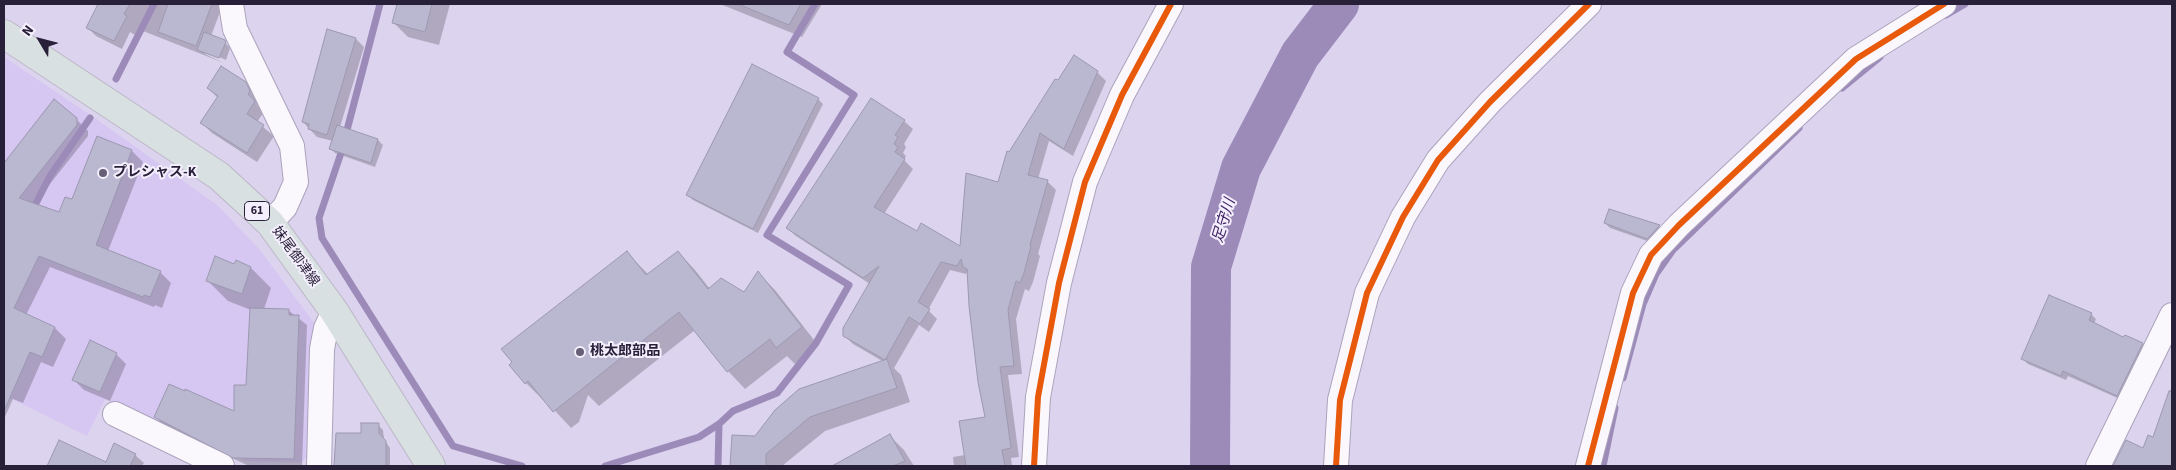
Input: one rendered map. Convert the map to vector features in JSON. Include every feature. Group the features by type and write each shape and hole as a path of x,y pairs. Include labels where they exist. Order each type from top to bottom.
{"main road":[{"name":"妹尾御津線","path":"4,34 219,176 270,223 334,312 431,466"}],"street":[{"path":"231,4 235,29 292,146 296,182 285,206 270,223"},
{"path":"1034,466 1040,387 1058,283 1085,182 1122,95 1171,4"},
{"path":"1336,466 1340,400 1367,293 1403,217 1438,160 1490,102 1590,4"},
{"path":"1588,466 1633,293 1650,255 1679,225 1856,59 1944,4"},
{"path":"319,466 322,349 326,328 334,312"},
{"path":"2098,466 2172,315"},
{"path":"115,414 222,466"}],"shaded area":[{"path":"4,57 99,121 217,205 260,250 314,323 311,452 301,463 245,461 105,399 87,436 4,395"}],"building":[{"path":"98,4 130,4 124,14 127,16 114,41 86,28"},
{"path":"168,4 212,4 196,46 158,32"},
{"path":"397,4 432,4 425,32 392,23"},
{"path":"738,4 801,4 789,25"},
{"path":"327,29 356,38 327,135 308,129 309,124 302,122"},
{"path":"204,32 225,40 226,42 219,58 197,50"},
{"path":"1074,55 1098,71 1064,149 1040,133 1028,175 1048,180 1024,273 1020,283 1016,281 1008,310 1014,366 1000,367 1011,448 1002,450 1005,466 966,466 959,421 985,417 978,382 969,306 967,269 963,267 961,259 957,266 941,262 918,302 930,309 920,324 909,317 885,360 843,336 843,328 879,266 863,278 786,228 871,98 905,120 895,135 898,137 894,144 898,147 895,152 905,159 874,207 917,231 921,223 960,246 966,173 998,182 1007,151 1009,152 1055,79 1058,80"},
{"path":"752,64 819,98 753,229 686,195"},
{"path":"221,66 246,82 250,91 248,94 255,101 247,114 264,125 247,153 200,123 218,96 207,88"},
{"path":"54,99 77,118 77,125 19,198 59,212 65,197 72,199 97,136 132,150 96,245 161,271 150,297 144,295 143,297 39,256 14,308 55,327 42,357 30,352 4,411 4,163"},
{"path":"337,125 378,139 371,163 329,149"},
{"path":"1609,209 1660,225 1647,239 1604,223"},
{"path":"627,251 646,275 678,251 708,289 721,278 744,292 758,271 802,327 776,348 770,339 727,372 679,312 553,412 528,381 525,384 509,365 512,362 501,349"},
{"path":"215,256 234,264 236,260 251,267 242,294 206,281"},
{"path":"2049,295 2092,313 2089,320 2123,337 2125,335 2143,343 2117,396 2063,371 2061,376 2021,359"},
{"path":"250,308 289,309 289,315 299,315 294,459 233,458 154,417 169,384 185,391 185,389 234,411 234,385 246,385"},
{"path":"90,340 117,353 100,392 72,380"},
{"path":"887,359 897,388 810,417 766,454 766,466 730,466 732,435 755,436 775,410 799,389"},
{"path":"2169,391 2172,391 2172,466 2113,466 2126,440 2143,448 2148,435 2153,437"},
{"path":"361,423 379,423 379,433 386,441 386,466 334,466 336,433 361,433"},
{"path":"890,434 905,461 893,466 832,466"},
{"path":"59,440 106,462 114,443 136,454 130,466 47,466"}],"waterway":[{"path":"116,79 154,4"},
{"path":"380,4 341,153 319,218 322,238 453,446 522,466"},
{"path":"605,466 699,437 719,424 733,411 777,393 816,343 849,285 767,235 854,95 787,52 815,4"},
{"name":"足守川","path":"1210,466 1211,267 1241,168 1300,55 1339,4"},
{"path":"1946,15 1965,4"},
{"path":"1842,88 1880,57"},
{"path":"32,211 50,176 90,118"},
{"path":"1623,378 1643,304 1656,274 1673,250 1799,128"},
{"path":"1603,466 1615,408"},
{"path":"718,466 719,424"}],"cycle path":[{"path":"1034,466 1038,397 1059,283 1085,182 1122,95 1171,4"},
{"path":"1336,466 1340,400 1367,293 1403,217 1438,160 1490,102 1589,4"},
{"path":"1588,466 1633,293 1651,255 1679,225 1856,59 1944,4"}],"place":[{"name":"プレシャス-K","path":"103,173"},
{"name":"桃太郎部品","path":"580,352"}]}
